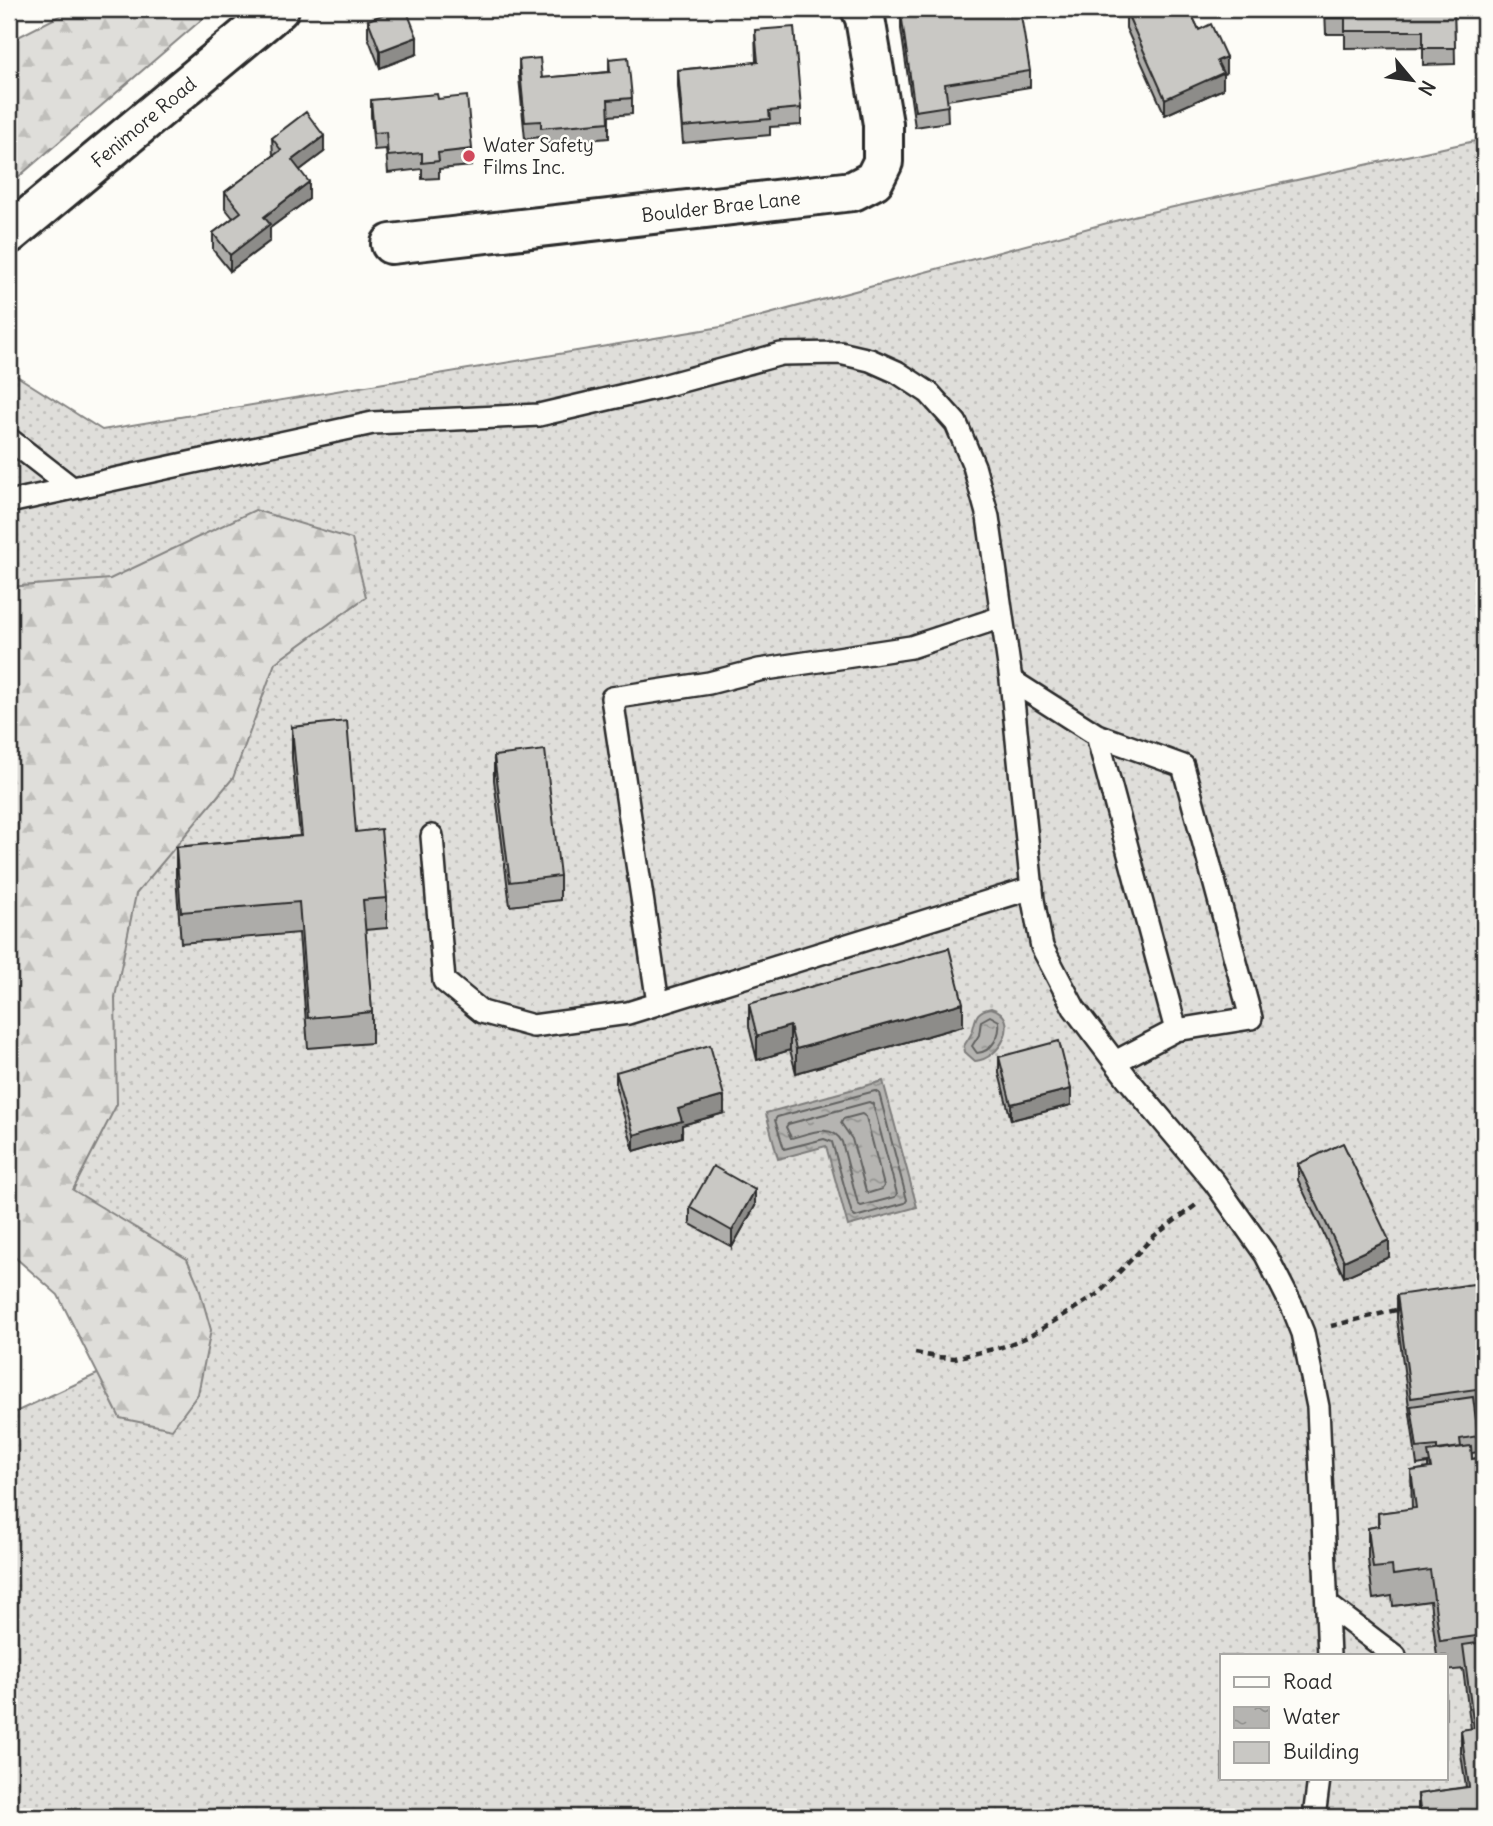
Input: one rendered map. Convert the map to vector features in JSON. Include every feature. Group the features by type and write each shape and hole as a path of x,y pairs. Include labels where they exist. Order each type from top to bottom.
{"street":[{"name":"Fenimore Road","path":"9,234 279,9"},
{"name":"Boulder Brae Lane","path":"391,244 853,191 874,180 883,162 883,124 865,18 861,9"}],"lane":[{"path":"9,502 373,423 538,415 659,387 781,354 840,353 870,360 898,372 929,393 956,423 974,466 988,517 1011,680 1032,888 1042,947 1074,1008 1218,1187 1266,1255 1303,1333 1318,1407 1329,1654"},
{"path":"9,439 72,488"},
{"path":"658,1003 612,698 709,682 759,670 911,647 1002,617"},
{"path":"1011,680 1097,735 1183,766 1251,1018 1176,1030 1115,1062"},
{"path":"1097,735 1176,1030"},
{"path":"432,836 443,981 482,1012 533,1026 628,1013 1032,888"},
{"path":"1328,1605 1392,1654"},
{"path":"1314,1817 1319,1780"}],"path":[{"path":"915,1353 955,1358 1002,1348 1030,1336 1098,1294 1154,1236 1218,1187"},
{"path":"1462,1296 1484,1296"},
{"path":"1303,1333 1410,1306"}],"green space":[{"path":"73,9 214,9 9,185 9,43"},
{"path":"1484,139 1484,1817 9,1817 9,1415 134,1357 9,1169 9,371 102,430 721,327 1137,215"},
{"path":"255,510 352,539 366,597 275,663 233,778 136,894 115,997 117,1104 73,1190 187,1259 198,1284 211,1330 198,1394 172,1429 120,1418 58,1295 9,1252 9,587 110,579"}],"water":[{"path":"991,1008 1001,1013 1006,1020 1004,1038 993,1054 975,1061 965,1052 964,1046 978,1015"},
{"path":"883,1081 917,1207 848,1226 826,1146 778,1159 766,1113"}],"building":[{"path":"406,9 417,37 380,51 368,20"},
{"path":"938,9 939,15 980,9 1020,9 1030,71 945,84 948,106 915,111 901,13"},
{"path":"1189,9 1199,30 1211,24 1226,57 1217,61 1223,73 1165,99 1126,11"},
{"path":"1326,9 1454,9 1455,48 1423,48 1423,31 1345,31 1345,18 1326,18"},
{"path":"794,27 801,108 769,111 770,119 683,127 678,70 758,62 755,30"},
{"path":"628,57 632,98 608,100 609,122 541,128 541,121 525,122 519,60 540,58 542,78 610,72 609,59"},
{"path":"437,94 438,99 467,96 472,149 438,153 439,161 422,163 422,153 388,156 386,132 374,133 371,100"},
{"path":"306,112 324,136 292,160 309,182 264,217 270,224 230,255 213,233 241,212 225,192 281,150 272,138"},
{"path":"347,721 356,832 381,829 387,898 363,900 372,1012 308,1018 299,902 181,912 176,847 302,836 292,727"},
{"path":"545,750 560,876 510,882 494,756"},
{"path":"949,948 963,1003 796,1049 790,1026 757,1036 749,1004"},
{"path":"1059,1041 1071,1089 1011,1104 999,1057"},
{"path":"710,1045 724,1096 678,1109 682,1121 634,1135 616,1072"},
{"path":"1343,1143 1389,1240 1344,1261 1298,1164"},
{"path":"713,1166 755,1190 732,1231 690,1207"},
{"path":"1474,1284 1484,1357 1484,1388 1411,1398 1397,1295"},
{"path":"1473,1397 1478,1436 1460,1439 1461,1447 1437,1450 1437,1446 1417,1448 1411,1406"},
{"path":"1471,1446 1472,1459 1484,1457 1484,1635 1440,1641 1430,1570 1393,1575 1392,1566 1373,1568 1368,1528 1379,1526 1378,1513 1416,1508 1411,1471 1431,1468 1428,1452"},
{"path":"1484,1642 1484,1817 1421,1817 1418,1794 1469,1787 1461,1730 1474,1728 1463,1645"}],"place":[{"name":"Water Safety Films Inc.","path":"469,156"}]}
